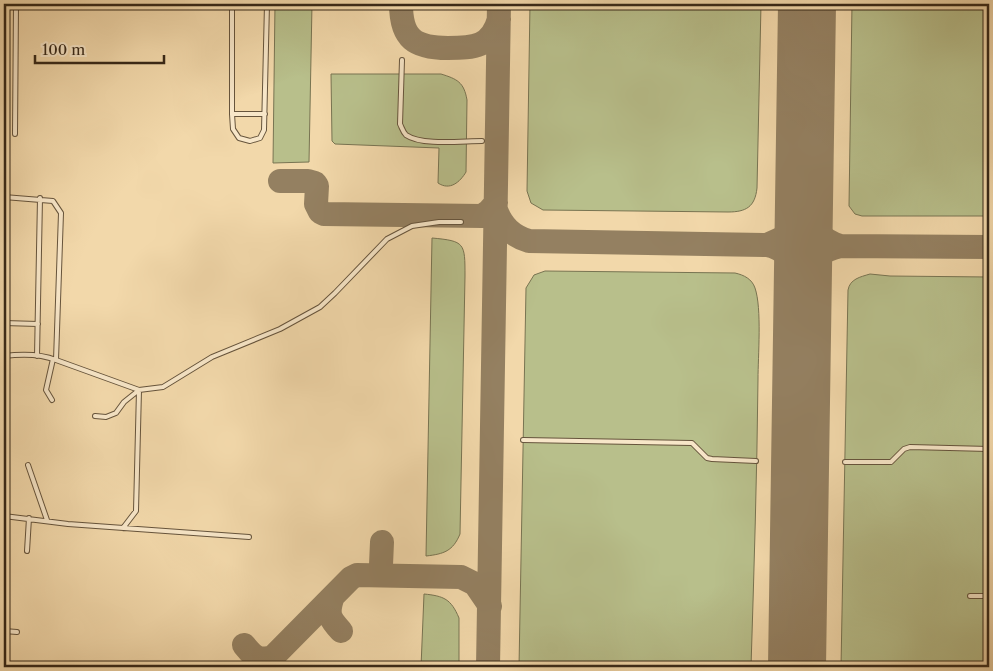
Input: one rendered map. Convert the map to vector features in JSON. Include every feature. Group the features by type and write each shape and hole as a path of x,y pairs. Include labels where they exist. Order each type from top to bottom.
{"lane":[{"path":"15,134 16,4"},
{"path":"232,4 233,129 239,138 250,141 260,138 264,130 267,4"},
{"path":"402,60 400,124 403,131 414,138 427,141 482,141"},
{"path":"232,114 264,114"},
{"path":"4,197 53,200 61,213 55,360 46,390 52,400"},
{"path":"37,356 40,198"},
{"path":"4,356 48,357 139,390 163,387 212,357 280,329 320,307 387,239 412,226 439,222 461,222"},
{"path":"4,323 38,324"},
{"path":"95,416 106,417 116,413 124,402 139,390"},
{"path":"123,528 136,511 139,390"},
{"path":"523,440 692,443 707,458 756,461"},
{"path":"845,462 891,462 904,449 910,447 989,449"},
{"path":"28,465 47,520"},
{"path":"4,516 68,524 249,537"},
{"path":"27,551 29,518"},
{"path":"970,596 989,596"},
{"path":"4,631 17,632"}],"green space":[{"path":"275,4 312,4 309,162 273,163"},
{"path":"530,4 761,4 757,188 752,204 740,211 728,212 543,210 531,203 527,191"},
{"path":"852,4 989,4 989,216 862,216 855,214 849,206"},
{"path":"331,74 441,74 459,82 464,89 467,100 466,172 464,176 451,186 438,183 439,148 335,144 332,141"},
{"path":"432,238 451,241 461,246 464,257 465,276 460,534 447,551 426,556"},
{"path":"545,271 735,273 747,278 754,285 757,297 759,333 751,667 519,667 526,288 534,275"},
{"path":"870,274 989,277 989,667 841,667 848,290 853,281"},
{"path":"424,594 442,597 450,603 459,618 459,667 421,667"}],"taxiway":[{"path":"401,4 404,26 407,33 419,43 437,48 466,47 480,44 491,35 499,19"},
{"path":"488,667 499,4"},
{"path":"280,181 308,181 315,183 317,186 316,204 320,212 324,214 482,216 496,203"},
{"path":"496,210 508,230 529,241 767,245 783,252 803,274 818,256 827,250 840,246 989,247"},
{"path":"804,213 818,233 833,244 840,246"},
{"path":"767,245 787,236 804,213"},
{"path":"381,565 382,542"},
{"path":"263,667 351,578 357,575 461,577 475,584 490,606"},
{"path":"332,599 330,613 334,623 341,631"},
{"path":"244,645 257,657 275,656 269,661"}],"runway":[{"path":"797,667 807,4"}]}
